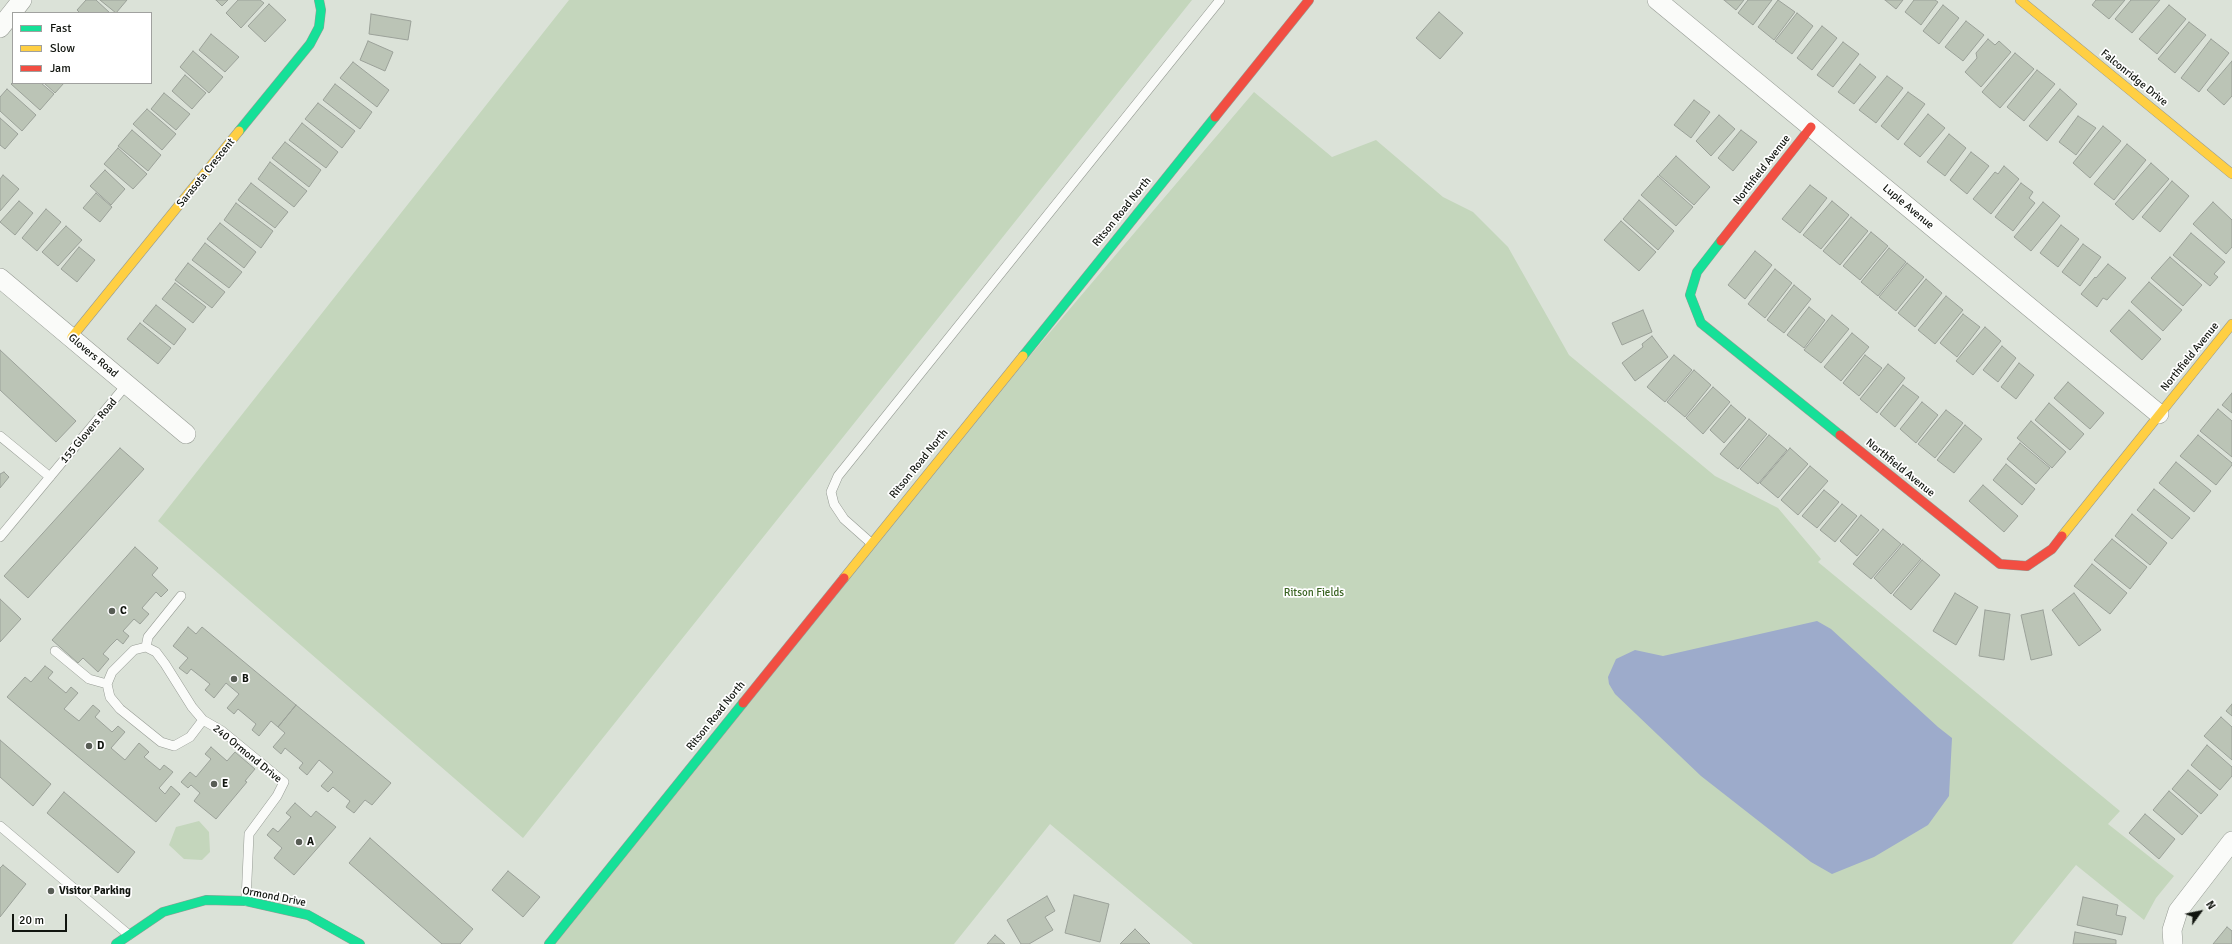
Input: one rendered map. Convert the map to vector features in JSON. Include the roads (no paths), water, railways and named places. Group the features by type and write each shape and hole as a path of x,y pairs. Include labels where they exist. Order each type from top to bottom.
{"street":[{"path":"13,12 22,0"},
{"name":"Sarasota Crescent","path":"72,337 310,44 319,27 321,10 319,0"},
{"name":"Ritson Road North","path":"549,944 1309,0"},
{"name":"Luple Avenue","path":"1657,0 2159,414"},
{"name":"Falconridge Drive","path":"2020,0 2232,174"},
{"path":"0,28 12,13"},
{"name":"Northfield Avenue","path":"1811,127 1697,272 1690,295 1701,323 2000,564 2027,566 2052,549 2232,324"},
{"name":"Glovers Road","path":"0,278 186,434"},
{"path":"2173,944 2172,930 2178,911 2232,842"},
{"name":"Ormond Drive","path":"116,944 163,912 206,900 246,901 308,915 359,944"}],"lane":[{"path":"871,543 844,519 834,504 831,492 838,476 1220,0"},
{"name":"155 Glovers Road","path":"0,537 127,384"},
{"path":"0,436 50,477"},
{"path":"55,651 89,679 107,684 112,672 134,650 146,646 148,637 180,596"},
{"name":"240 Ormond Drive","path":"146,646 156,652 192,707 203,720 222,732 284,782 277,796 249,834 246,901"},
{"name":"240 Ormond Drive","path":"107,684 110,697 120,709 162,742 174,746 190,736 203,720"},
{"path":"2,832 129,935"}],"water":[{"path":"1817,621 1831,629 1952,738 1949,796 1928,825 1874,857 1832,874 1811,862 1701,776 1615,694 1609,684 1608,677 1616,659 1635,650 1663,656"}],"place":[{"name":"C","path":"112,611"},
{"name":"B","path":"234,679"},
{"name":"D","path":"89,746"},
{"name":"E","path":"214,784"},
{"name":"A","path":"299,842"},
{"name":"Visitor Parking","path":"51,891"}],"park label":[{"name":"Ritson Fields","path":"1314,593"}]}
